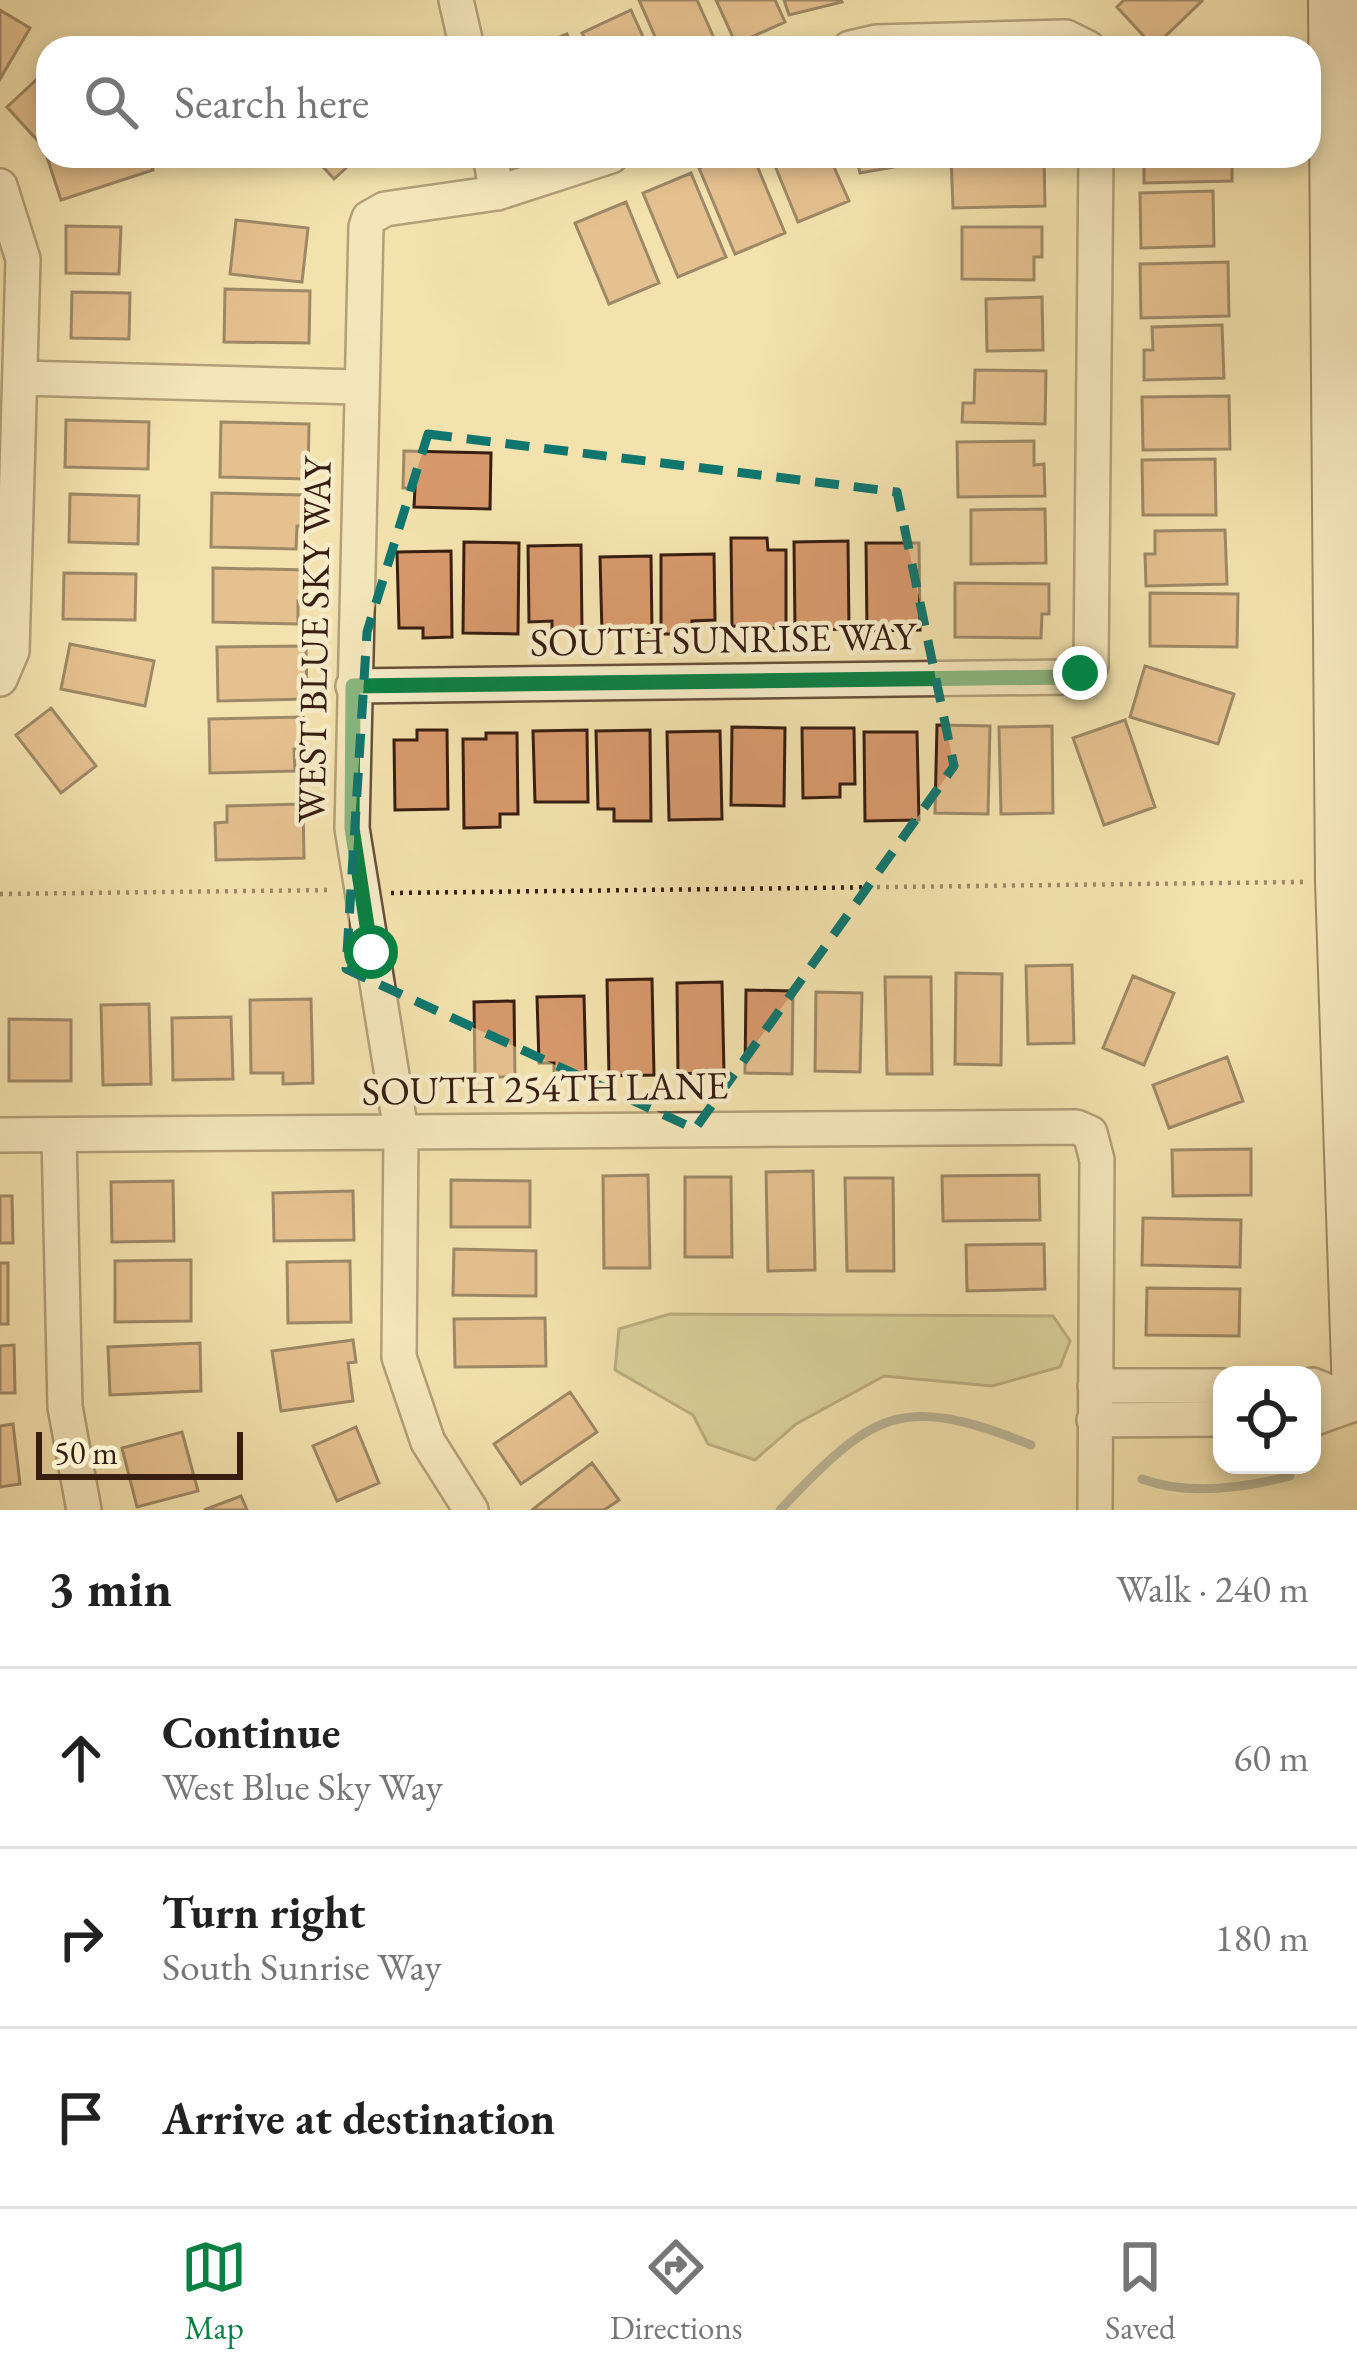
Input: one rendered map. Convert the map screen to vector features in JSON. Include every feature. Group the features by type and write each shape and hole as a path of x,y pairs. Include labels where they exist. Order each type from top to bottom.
{"street":[{"path":"456,0 464,36"},
{"path":"1334,0 1340,881 1357,1395"},
{"path":"492,168 497,193 574,168"},
{"name":"SOUTH SUNRISE WAY","path":"353,686 1067,677 1091,666 1096,168"},
{"path":"0,186 23,259 12,651 2,678"},
{"name":"WEST BLUE SKY WAY","path":"471,1510 428,1442 399,1357 401,1131 396,1073 352,828 353,686 369,218 385,209 497,193"},
{"path":"20,378 360,387"},
{"name":"SOUTH 254TH LANE","path":"0,1135 1061,1124 1090,1133 1096,1160 1095,1403"},
{"path":"59,1135 65,1407 84,1510"},
{"path":"1095,1403 1213,1387"},
{"path":"1321,1389 1357,1403 1321,1416"},
{"path":"1095,1403 1213,1418"},
{"path":"1095,1403 1095,1510"}],"path":[{"path":"0,893 1340,881"}],"highlighted area":[{"path":"428,434 897,492 954,766 695,1129 346,969 367,632"}],"green space":[{"path":"670,1314 1053,1316 1070,1341 1060,1367 992,1386 884,1376 796,1424 755,1460 708,1444 693,1415 615,1370 619,1329"}],"building":[{"path":"639,0 697,0 713,36 655,36"},
{"path":"716,0 775,0 785,22 754,36 732,36"},
{"path":"784,0 841,0 842,2 789,15"},
{"path":"1124,0 1202,1 1165,36 1144,36 1117,7"},
{"path":"0,10 30,28 0,79"},
{"path":"631,10 643,36 584,36"},
{"path":"36,80 36,139 7,107"},
{"path":"51,168 152,168 153,170 61,200"},
{"path":"324,168 346,168 334,179"},
{"path":"699,168 758,168 785,233 735,254"},
{"path":"776,168 834,168 849,201 798,222"},
{"path":"951,168 1044,168 1045,206 953,208"},
{"path":"1144,168 1232,168 1232,181 1144,183"},
{"path":"691,173 726,257 678,277 643,193"},
{"path":"1213,191 1214,246 1141,248 1140,193"},
{"path":"626,202 659,283 609,304 575,223"},
{"path":"236,220 308,228 302,282 230,274"},
{"path":"66,226 121,227 119,274 66,273"},
{"path":"962,227 1042,227 1042,257 1034,257 1034,280 962,279"},
{"path":"1228,262 1229,316 1141,318 1140,264"},
{"path":"225,289 310,291 309,343 224,342"},
{"path":"72,292 130,293 129,339 71,338"},
{"path":"1042,297 1043,350 987,351 986,299"},
{"path":"1222,325 1224,378 1144,380 1144,350 1153,350 1152,327"},
{"path":"975,370 1046,371 1045,424 962,422 963,403 974,403"},
{"path":"1229,396 1230,449 1143,450 1142,397"},
{"path":"66,420 149,422 148,469 65,467"},
{"path":"221,422 309,424 308,479 220,477"},
{"path":"1034,441 1034,465 1044,464 1045,496 958,497 957,442"},
{"path":"404,451 491,453 490,509 414,507 415,488 403,488"},
{"path":"1215,459 1216,515 1143,515 1142,460"},
{"path":"212,493 306,495 305,526 297,526 296,549 211,547"},
{"path":"70,494 139,496 138,544 69,542"},
{"path":"1045,509 1046,563 971,564 971,510"},
{"path":"1225,530 1227,584 1146,586 1145,554 1155,554 1155,531"},
{"path":"731,538 767,538 768,550 786,550 786,629 732,626"},
{"path":"848,541 849,629 795,630 794,542"},
{"path":"464,542 519,543 518,634 463,633"},
{"path":"866,543 919,543 920,630 867,631"},
{"path":"581,545 582,632 552,632 552,621 529,622 528,546"},
{"path":"451,551 452,637 423,638 423,628 399,628 397,552"},
{"path":"714,554 715,620 692,621 692,634 661,634 661,555"},
{"path":"651,556 652,632 602,633 600,557"},
{"path":"213,568 308,570 307,601 298,601 298,624 213,622"},
{"path":"64,573 136,574 135,620 63,619"},
{"path":"955,583 1049,584 1049,614 1042,614 1041,638 955,637"},
{"path":"1150,593 1238,594 1237,647 1150,646"},
{"path":"70,644 154,661 145,706 61,689"},
{"path":"306,646 307,699 218,701 217,647"},
{"path":"1145,666 1234,694 1218,744 1130,717"},
{"path":"51,708 96,766 61,793 16,735"},
{"path":"303,717 304,748 294,749 295,771 210,773 209,719"},
{"path":"1125,720 1155,807 1104,825 1073,738"},
{"path":"937,725 990,726 988,814 935,813"},
{"path":"1052,726 1053,813 1001,814 999,727"},
{"path":"732,727 785,728 784,806 731,805"},
{"path":"802,728 854,728 855,784 840,784 840,797 803,798"},
{"path":"417,730 447,730 448,809 395,810 394,740 417,740"},
{"path":"587,730 588,802 535,802 533,731"},
{"path":"650,730 651,821 614,821 614,809 598,809 596,731"},
{"path":"720,731 722,819 669,820 667,732"},
{"path":"864,732 917,732 919,820 865,821"},
{"path":"486,733 517,733 518,814 500,814 500,827 464,828 463,739 486,739"},
{"path":"303,804 304,858 216,860 215,823 227,822 227,806"},
{"path":"1072,965 1074,1043 1028,1044 1026,966"},
{"path":"956,973 1002,974 1001,1065 955,1064"},
{"path":"1133,976 1174,993 1144,1065 1103,1048"},
{"path":"885,977 931,977 932,1074 887,1074"},
{"path":"652,979 654,1075 609,1076 607,980"},
{"path":"722,982 724,1072 678,1074 677,983"},
{"path":"746,990 793,991 792,1074 745,1073"},
{"path":"816,992 862,993 860,1072 815,1071"},
{"path":"584,996 586,1075 554,1075 554,1063 539,1063 537,997"},
{"path":"311,999 313,1083 283,1084 283,1073 251,1073 250,1000"},
{"path":"514,1001 515,1077 475,1077 474,1002"},
{"path":"149,1004 151,1084 103,1085 101,1005"},
{"path":"231,1017 233,1079 173,1080 172,1018"},
{"path":"9,1019 71,1020 71,1081 9,1081"},
{"path":"1227,1057 1243,1101 1169,1128 1153,1085"},
{"path":"1251,1149 1251,1195 1173,1196 1172,1150"},
{"path":"813,1171 815,1270 768,1271 766,1172"},
{"path":"648,1175 650,1268 604,1268 603,1176"},
{"path":"1039,1175 1040,1220 943,1221 942,1176"},
{"path":"685,1177 731,1177 732,1257 685,1257"},
{"path":"845,1178 893,1178 894,1271 847,1271"},
{"path":"451,1180 530,1181 530,1227 451,1227"},
{"path":"173,1181 174,1241 112,1242 111,1182"},
{"path":"353,1191 354,1240 274,1241 273,1193"},
{"path":"0,1196 12,1196 13,1243 0,1243"},
{"path":"1143,1218 1241,1220 1240,1267 1142,1265"},
{"path":"1044,1244 1045,1289 967,1291 966,1245"},
{"path":"454,1249 536,1251 536,1296 453,1295"},
{"path":"191,1260 191,1321 115,1322 115,1261"},
{"path":"350,1261 351,1322 288,1323 287,1262"},
{"path":"0,1263 8,1263 8,1324 0,1324"},
{"path":"1147,1288 1240,1289 1239,1336 1146,1335"},
{"path":"545,1318 546,1366 455,1367 454,1319"},
{"path":"353,1340 356,1362 348,1363 353,1401 281,1411 272,1351"},
{"path":"200,1343 201,1391 110,1395 108,1347"},
{"path":"14,1345 15,1393 0,1393 0,1346"},
{"path":"570,1392 597,1432 521,1484 494,1444"},
{"path":"13,1424 20,1484 0,1487 0,1426"},
{"path":"356,1427 379,1483 337,1501 313,1446"},
{"path":"182,1432 198,1491 137,1507 122,1448"},
{"path":"592,1463 619,1500 604,1510 532,1510"},
{"path":"241,1496 247,1510 204,1510"}],"waterway":[{"path":"780,1510 840,1451 891,1421 919,1416 950,1419 1031,1445"},
{"path":"1142,1479 1216,1488 1290,1476"}],"route":[{"path":"371,952 352,828 353,686 1067,677 1080,673"}]}
